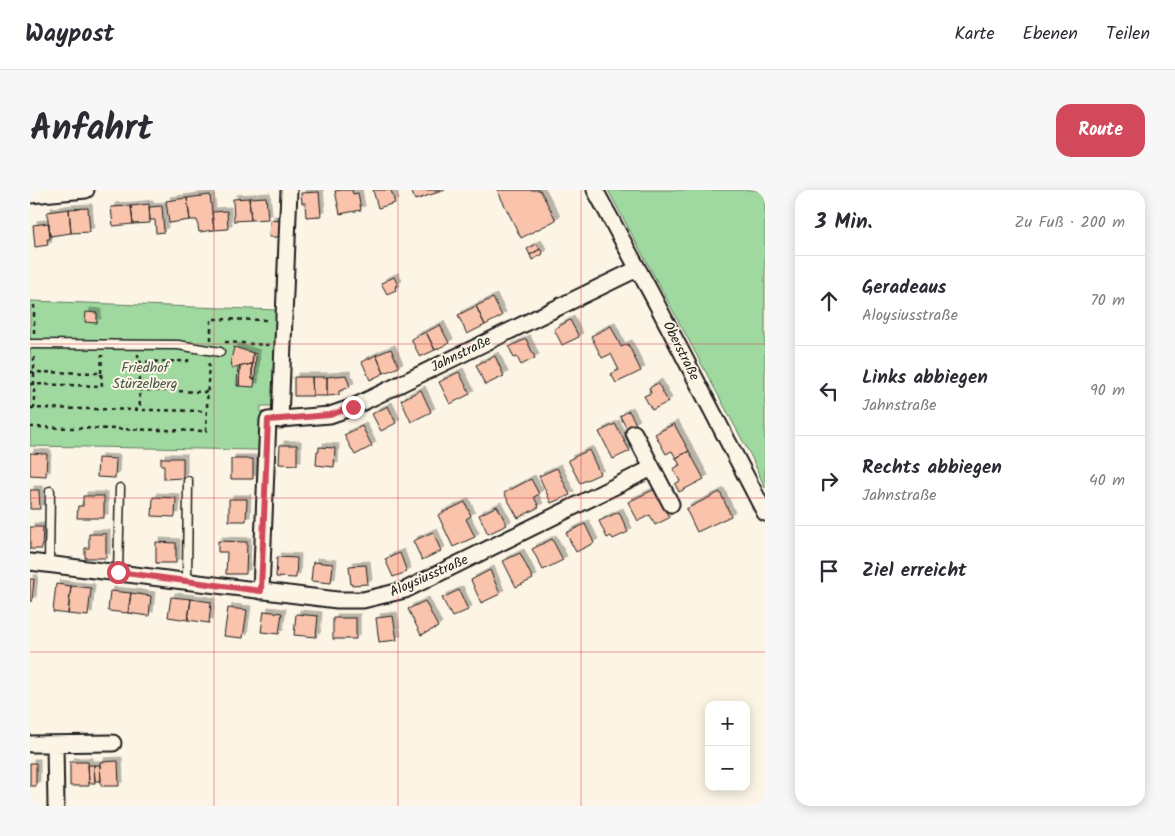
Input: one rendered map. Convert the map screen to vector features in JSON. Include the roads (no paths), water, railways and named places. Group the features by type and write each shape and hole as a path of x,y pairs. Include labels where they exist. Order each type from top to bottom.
{"street":[{"path":"30,195 86,190"},
{"path":"261,591 268,420 280,420 290,190"},
{"name":"Oberstraße","path":"595,190 651,293 765,513"},
{"name":"Jahnstraße","path":"280,420 330,415 353,407 637,269"},
{"path":"634,433 671,504"},
{"name":"Aloysiusstraße","path":"30,562 337,600 363,600 405,590 652,468"},
{"path":"30,744 113,743"},
{"path":"55,744 56,806"}],"lane":[{"path":"32,344 178,345 220,352"},
{"path":"187,581 188,481"},
{"path":"118,572 120,488"},
{"path":"49,564 50,491"}],"park label":[{"name":"Friedhof Stürzelberg","path":"145,376"}]}
